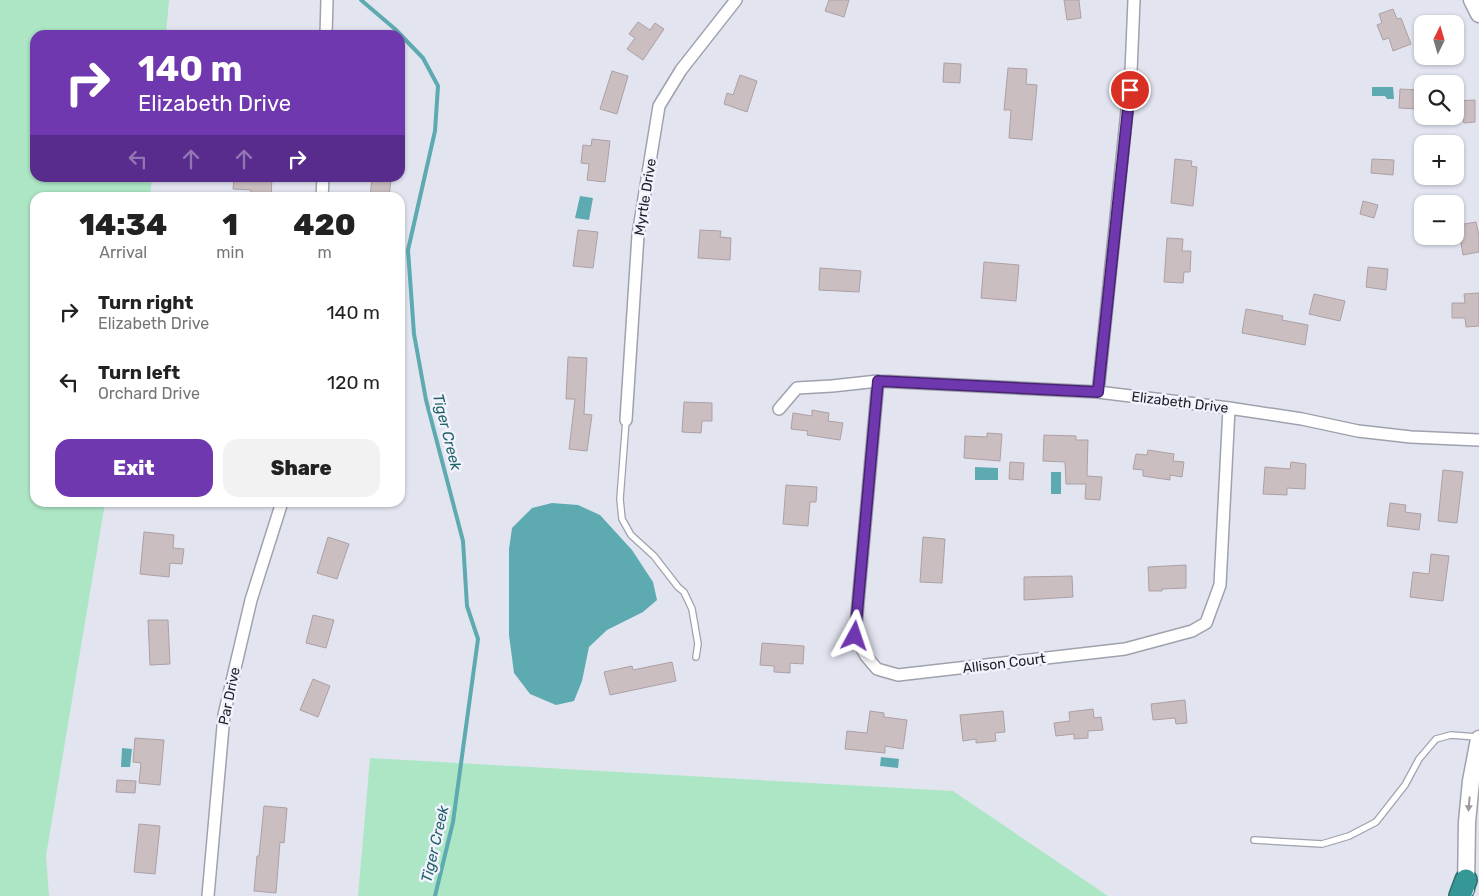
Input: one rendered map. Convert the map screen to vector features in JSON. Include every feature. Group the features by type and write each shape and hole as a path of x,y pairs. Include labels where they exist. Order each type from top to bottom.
{"main road":[{"path":"1472,0 1479,14"},
{"path":"1464,891 1471,781 1479,738"}],"street":[{"path":"326,30 327,0"},
{"name":"Myrtle Drive","path":"626,420 638,235 659,106 681,70 736,0"},
{"path":"1098,392 1132,72 1134,0"},
{"name":"Elizabeth Drive","path":"779,409 798,388 878,381 1098,392 1302,418 1358,431 1411,437 1479,440"},
{"name":"Allison Court","path":"878,381 855,636 866,656 877,669 898,675 1125,649 1192,631 1206,623 1220,585 1229,408"},
{"name":"Par Drive","path":"208,896 224,715 251,600 280,507"}],"lane":[{"path":"626,420 620,499 622,519 632,535 654,556 684,592 692,609 698,644 696,657"},
{"path":"1254,840 1322,844 1349,836 1376,822 1405,785 1419,759 1436,739 1451,735 1479,738"}],"green space":[{"path":"0,0 169,0 166,30 30,30 30,182 152,182 151,192 30,192 30,507 104,507 46,856 49,896 0,896"},
{"path":"370,758 953,791 1108,896 358,896"}],"water":[{"path":"1372,87 1393,87 1394,99 1387,99 1385,96 1372,96"},
{"path":"580,196 593,198 589,220 575,218"},
{"path":"975,467 998,468 998,480 975,480"},
{"path":"1051,472 1061,472 1061,494 1051,494"},
{"path":"552,503 578,505 600,515 632,550 653,582 657,600 643,612 607,630 589,647 582,681 574,701 556,705 530,694 514,673 509,635 509,549 512,528 532,508"},
{"path":"122,748 132,749 130,767 121,767"},
{"path":"881,757 899,759 898,768 880,766"}],"building":[{"path":"829,0 849,0 844,17 825,11"},
{"path":"1064,0 1079,0 1081,18 1067,20"},
{"path":"1393,9 1397,19 1401,18 1411,44 1393,51 1389,38 1383,40 1377,25 1382,23 1379,14"},
{"path":"638,22 650,30 655,23 664,29 643,60 627,49 635,38 629,34"},
{"path":"944,63 961,64 960,83 943,82"},
{"path":"1008,68 1027,69 1026,84 1037,85 1032,140 1009,138 1011,110 1004,110"},
{"path":"612,71 628,76 617,114 600,109"},
{"path":"740,75 757,81 747,112 724,104 727,93 733,95"},
{"path":"1400,89 1414,90 1414,109 1399,108"},
{"path":"1475,100 1475,122 1464,123 1464,101"},
{"path":"592,139 610,141 605,182 587,180 589,164 581,163 583,145 591,146"},
{"path":"1175,159 1192,161 1191,166 1197,167 1193,206 1171,203"},
{"path":"1372,159 1394,160 1393,175 1371,173"},
{"path":"234,182 272,182 271,192 251,192 251,190 233,189"},
{"path":"372,182 391,182 390,192 371,192"},
{"path":"1363,201 1378,205 1374,218 1360,214"},
{"path":"1476,222 1479,235 1479,252 1463,255 1461,245 1464,245 1464,224"},
{"path":"578,230 598,232 593,268 573,266"},
{"path":"700,230 721,231 720,237 731,238 730,260 698,258"},
{"path":"1167,238 1183,239 1182,251 1191,251 1190,272 1184,272 1183,283 1164,282"},
{"path":"984,262 1019,265 1016,301 981,298"},
{"path":"1368,267 1388,269 1386,290 1366,287"},
{"path":"820,268 861,271 859,292 819,290"},
{"path":"1479,293 1479,326 1466,327 1465,318 1452,318 1452,303 1465,303 1464,294"},
{"path":"1314,294 1345,301 1340,321 1309,314"},
{"path":"1246,309 1283,316 1282,320 1308,325 1305,345 1242,333"},
{"path":"568,357 587,358 584,414 592,415 587,451 569,449 575,399 566,399"},
{"path":"684,402 712,403 712,421 702,421 701,433 682,432"},
{"path":"812,410 829,413 828,421 843,423 840,440 807,435 808,431 791,429 793,413 812,416"},
{"path":"987,433 1002,434 1000,461 964,458 965,436 987,437"},
{"path":"1044,435 1076,436 1076,440 1088,440 1087,476 1102,477 1100,500 1085,499 1086,484 1066,484 1065,462 1043,461"},
{"path":"1148,450 1174,454 1173,461 1184,462 1182,477 1170,475 1170,480 1143,476 1143,470 1133,469 1136,454 1147,455"},
{"path":"1010,462 1024,463 1023,480 1009,479"},
{"path":"1291,462 1306,464 1305,489 1287,488 1287,495 1263,494 1265,467 1290,469"},
{"path":"1443,470 1463,472 1457,523 1438,521"},
{"path":"786,485 817,487 816,502 810,502 808,526 783,524"},
{"path":"1390,503 1406,505 1405,512 1421,514 1419,530 1387,526"},
{"path":"144,532 174,535 173,548 184,549 182,564 170,563 169,577 140,574"},
{"path":"328,537 349,544 337,579 317,573"},
{"path":"923,537 945,539 942,583 920,582"},
{"path":"1431,554 1449,556 1443,601 1410,597 1413,572 1429,574"},
{"path":"1186,565 1186,588 1149,591 1148,567"},
{"path":"1072,576 1073,597 1024,600 1024,577"},
{"path":"313,615 334,620 326,648 306,643"},
{"path":"148,620 168,620 170,664 150,665"},
{"path":"762,643 804,646 803,664 790,663 790,673 774,672 774,666 760,665"},
{"path":"672,662 676,681 610,695 604,672 632,666 633,670"},
{"path":"313,679 330,686 318,717 300,710"},
{"path":"1185,700 1187,723 1176,724 1175,718 1153,720 1151,704"},
{"path":"1093,709 1094,718 1101,717 1103,730 1088,731 1088,738 1074,739 1074,734 1056,736 1054,723 1070,721 1069,712"},
{"path":"870,711 884,713 884,717 907,720 903,749 885,746 885,753 845,749 847,731 867,733"},
{"path":"1003,711 1005,732 995,733 996,741 976,743 976,739 963,741 960,715"},
{"path":"135,738 164,740 160,785 139,783 141,763 133,762"},
{"path":"117,780 136,781 135,793 116,792"},
{"path":"264,806 287,808 284,843 280,842 276,893 254,891"},
{"path":"139,824 160,826 155,874 134,872"}],"waterway":[{"name":"Tiger Creek","path":"361,0 396,30"},
{"name":"Tiger Creek","path":"405,39 423,58 438,86 435,131 408,250 414,334 426,400 463,541 467,606 478,639 453,822 435,896"}],"route":[{"path":"855,636 878,381 1098,392 1130,90"}]}
